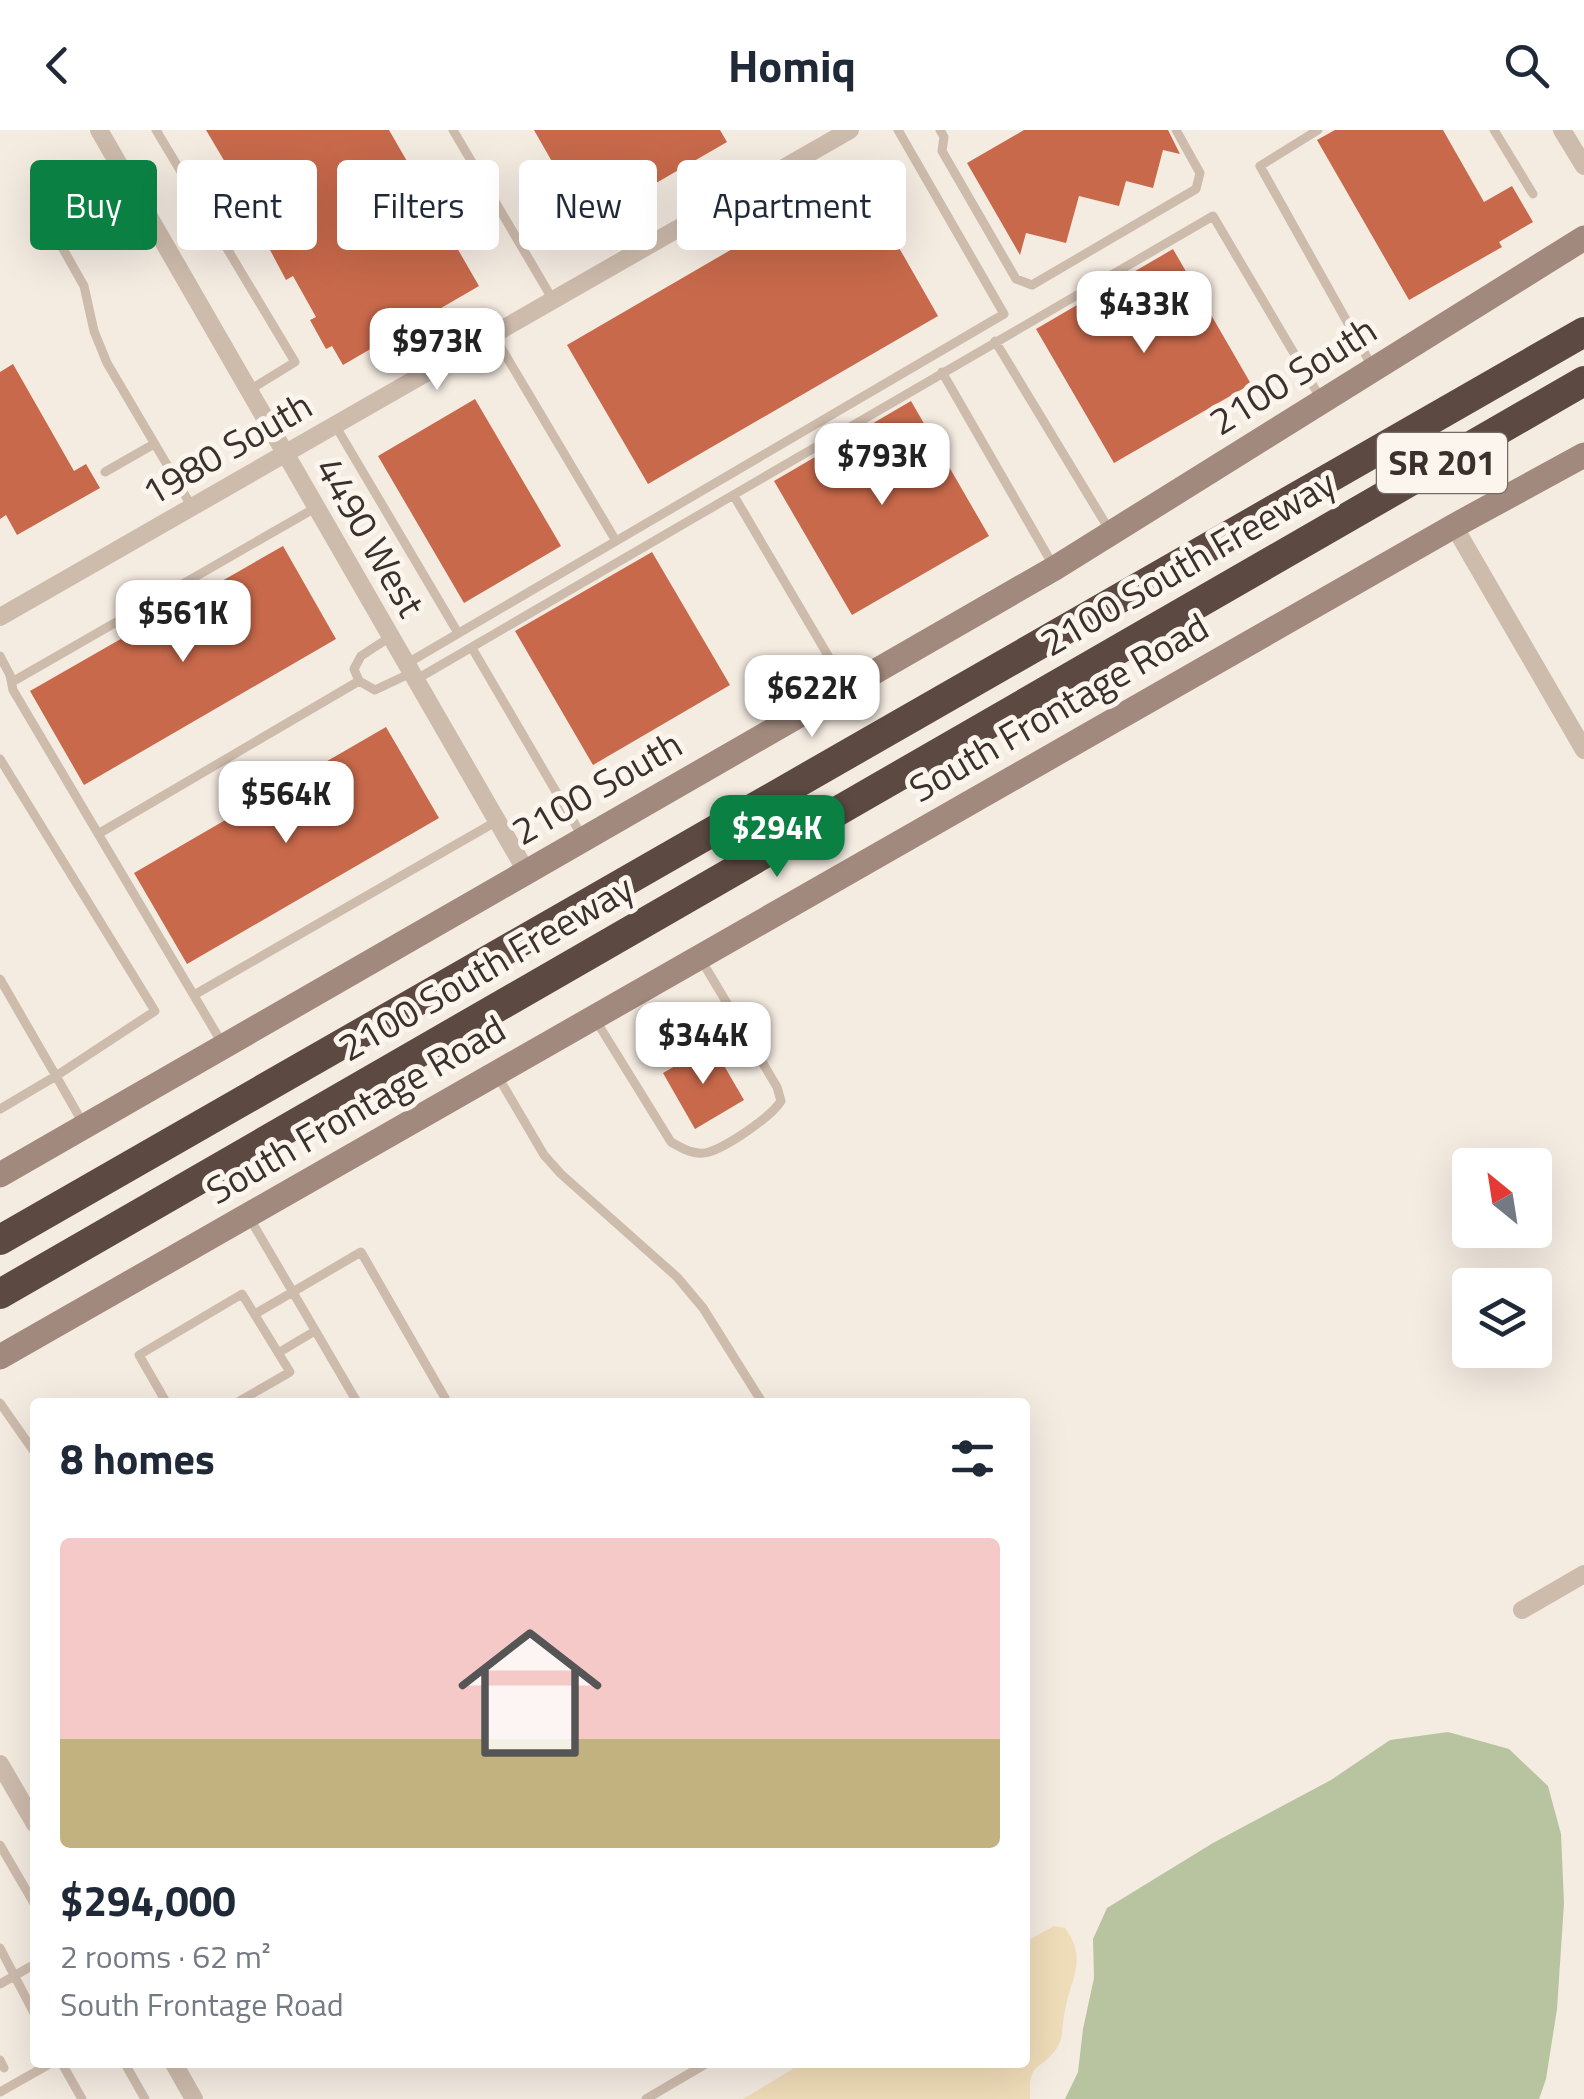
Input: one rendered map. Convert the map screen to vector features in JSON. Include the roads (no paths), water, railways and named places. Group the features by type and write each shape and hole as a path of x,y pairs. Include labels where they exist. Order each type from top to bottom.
{"highway":[{"name":"2100 South Freeway","path":"0,1240 1584,330"},
{"name":"2100 South Freeway","path":"0,1294 1584,382"}],"street":[{"name":"1980 South","path":"0,617 553,300 826,136 850,130"},
{"path":"1562,130 1584,166"},
{"name":"4490 West","path":"102,131 526,871"},
{"name":"2100 South","path":"0,1174 1055,568 1584,238"},
{"name":"South Frontage Road","path":"0,1357 1584,455"},
{"path":"1454,526 1584,750"},
{"path":"1522,1610 1584,1574"},
{"path":"0,1764 30,1815"},
{"path":"176,2068 194,2099"}],"lane":[{"path":"156,130 295,362 248,391"},
{"path":"453,130 553,300"},
{"path":"390,637 357,661 354,668 367,688 384,689 458,634 1004,314 898,130"},
{"path":"955,130 942,133 942,151 1016,279 1032,285 1196,189 1200,173 1176,130"},
{"path":"1318,130 1260,166 1374,370"},
{"path":"1494,130 1533,194"},
{"path":"411,672 472,648 1213,216 1322,402"},
{"path":"64,250 84,286 94,331 108,362 192,506"},
{"path":"493,334 616,541"},
{"path":"995,341 1112,534"},
{"path":"942,372 1055,568"},
{"path":"335,424 458,634"},
{"path":"105,472 154,444"},
{"path":"734,496 848,689"},
{"path":"12,682 315,508"},
{"path":"472,648 584,838"},
{"path":"0,656 14,690 224,1046"},
{"path":"98,834 360,681"},
{"path":"0,758 155,1011 0,1108"},
{"path":"194,996 497,821"},
{"path":"593,1016 671,1142 687,1152 708,1152 774,1113 781,1101 778,1087 699,956"},
{"path":"0,979 84,1125"},
{"path":"496,1072 544,1155 596,1208 677,1277 703,1308 759,1398"},
{"path":"248,1215 355,1398"},
{"path":"254,1314 361,1252 445,1398"},
{"path":"164,1398 138,1355 242,1294 290,1372 245,1398"},
{"path":"278,1353 315,1331"},
{"path":"0,1404 30,1446"},
{"path":"0,1845 30,1897"},
{"path":"0,1948 30,2006"},
{"path":"0,1984 30,1967"},
{"path":"0,2092 42,2068"},
{"path":"64,2068 82,2099"},
{"path":"127,2068 145,2099"},
{"path":"646,2099 699,2068"}]}
